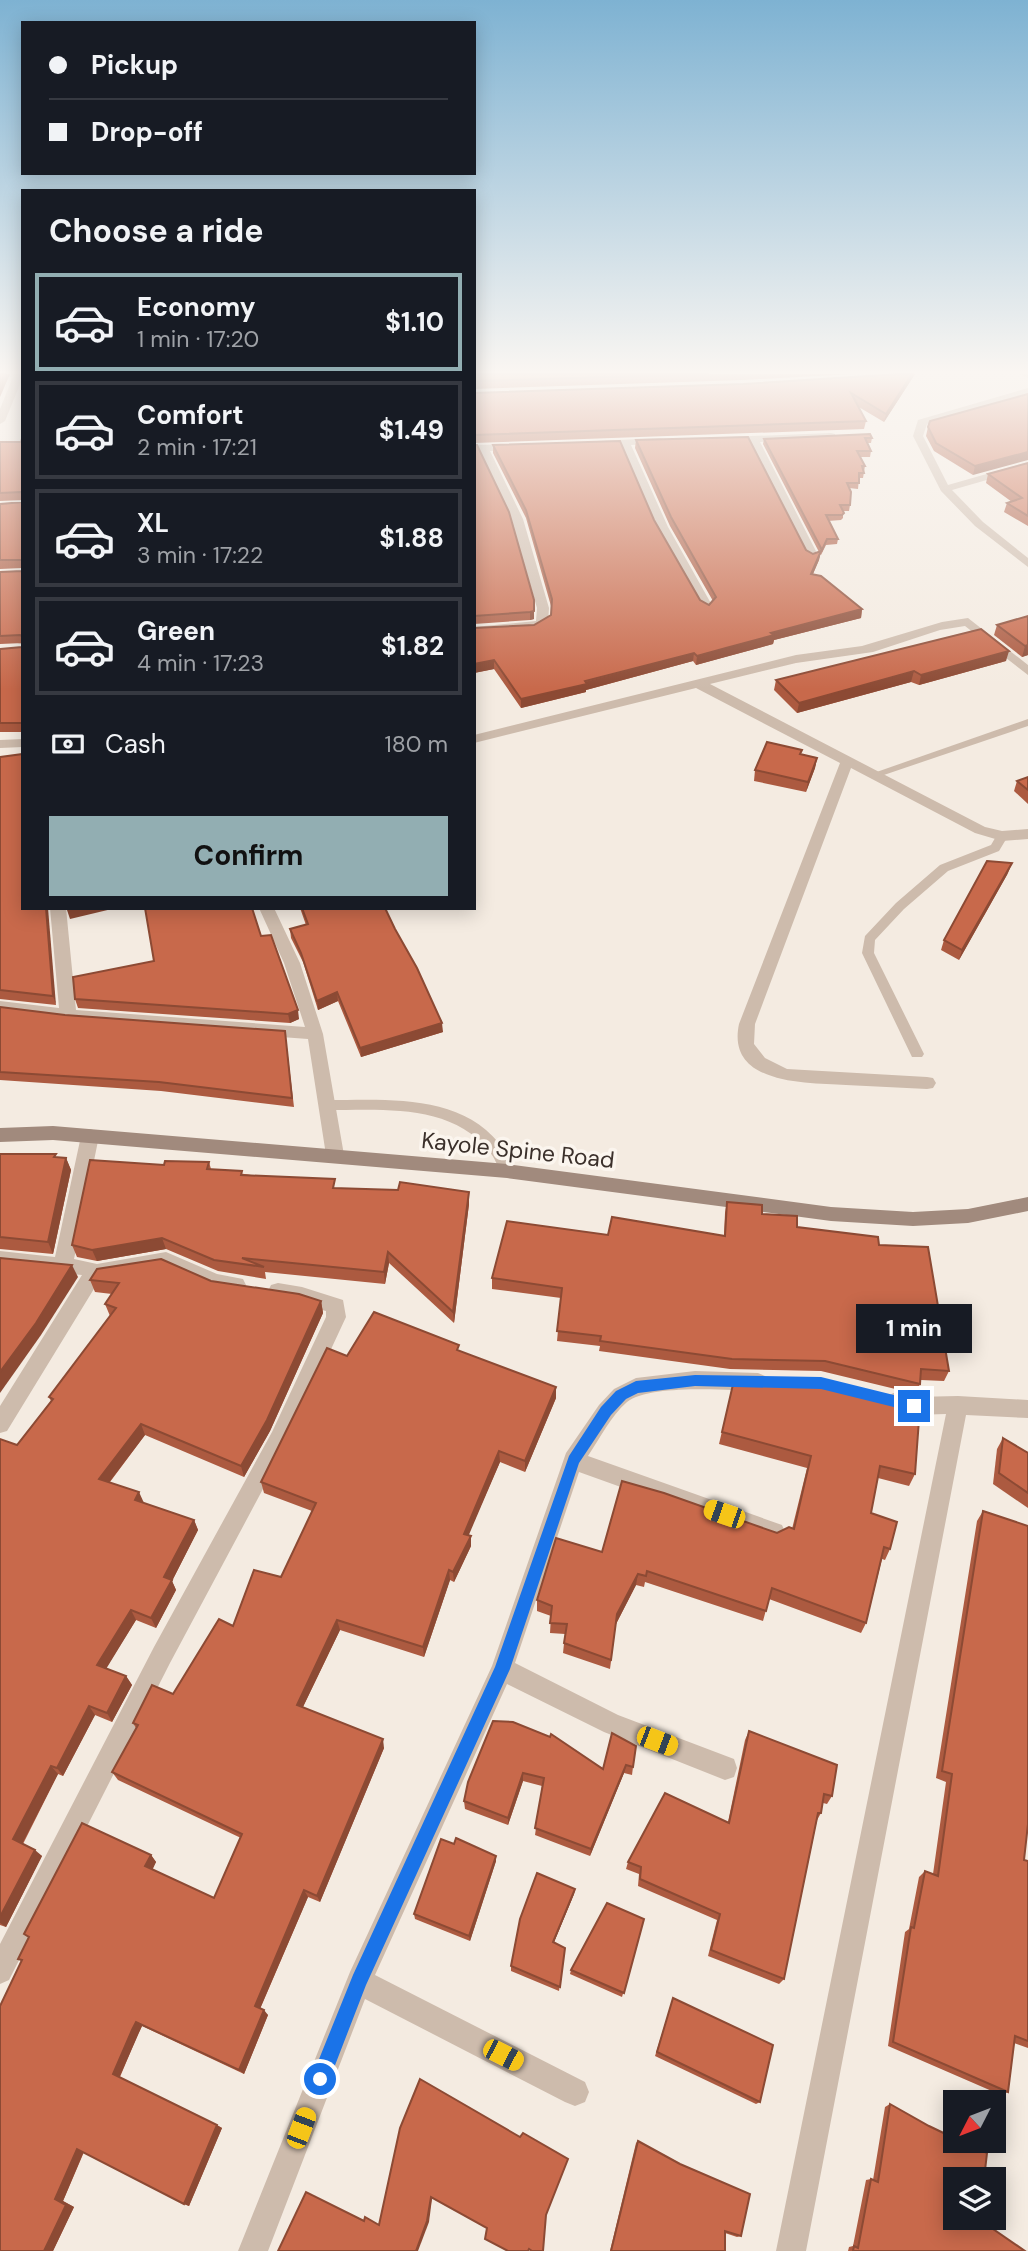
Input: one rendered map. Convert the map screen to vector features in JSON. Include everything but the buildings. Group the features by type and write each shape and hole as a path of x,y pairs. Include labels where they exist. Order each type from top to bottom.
{"main road":[{"name":"Kayole Spine Road","path":"0,1135 53,1133 507,1171 831,1213 927,1218 968,1216 1028,1204"}],"street":[{"path":"476,631 534,627 542,623 544,608 517,519 496,479"},
{"path":"641,479 662,527 707,607"},
{"path":"773,479 813,557"},
{"path":"940,479 945,489 1014,555 1028,564"},
{"path":"945,489 979,479"},
{"path":"1014,555 1028,551"},
{"path":"476,739 701,685 796,659 848,654 917,636 949,622 968,622 1028,671"},
{"path":"701,685 980,830 1002,836 1028,834"},
{"path":"0,744 21,743"},
{"path":"847,761 743,1039 746,1051 764,1065 785,1075 927,1083"},
{"path":"58,910 68,1015"},
{"path":"267,910 292,963 315,1034 335,1155"},
{"path":"0,1007 68,1015 315,1034"},
{"path":"63,1265 90,1136"},
{"path":"0,1259 89,1268 94,1272 166,1260 215,1282 302,1295 336,1306 336,1317 279,1439 162,1655 0,1970"},
{"path":"0,1424 94,1272"},
{"path":"253,2251 359,1981 502,1669 573,1460 606,1411 621,1395 636,1387 695,1380 780,1382"},
{"path":"874,1396 914,1406 958,1405 1028,1409"},
{"path":"791,2251 958,1405"},
{"path":"573,1460 774,1532"},
{"path":"502,1669 612,1724 725,1768"},
{"path":"359,1981 575,2092"}],"lane":[{"path":"874,775 1028,722"},
{"path":"917,1054 868,953 869,939 900,906 944,868 995,848 1002,836"},
{"path":"327,1105 411,1106 449,1115 475,1129 495,1147 507,1171"}],"route":[{"path":"320,2079 359,1981 502,1669 573,1460 606,1411 621,1395 636,1387 695,1380 821,1383 914,1406"}]}
